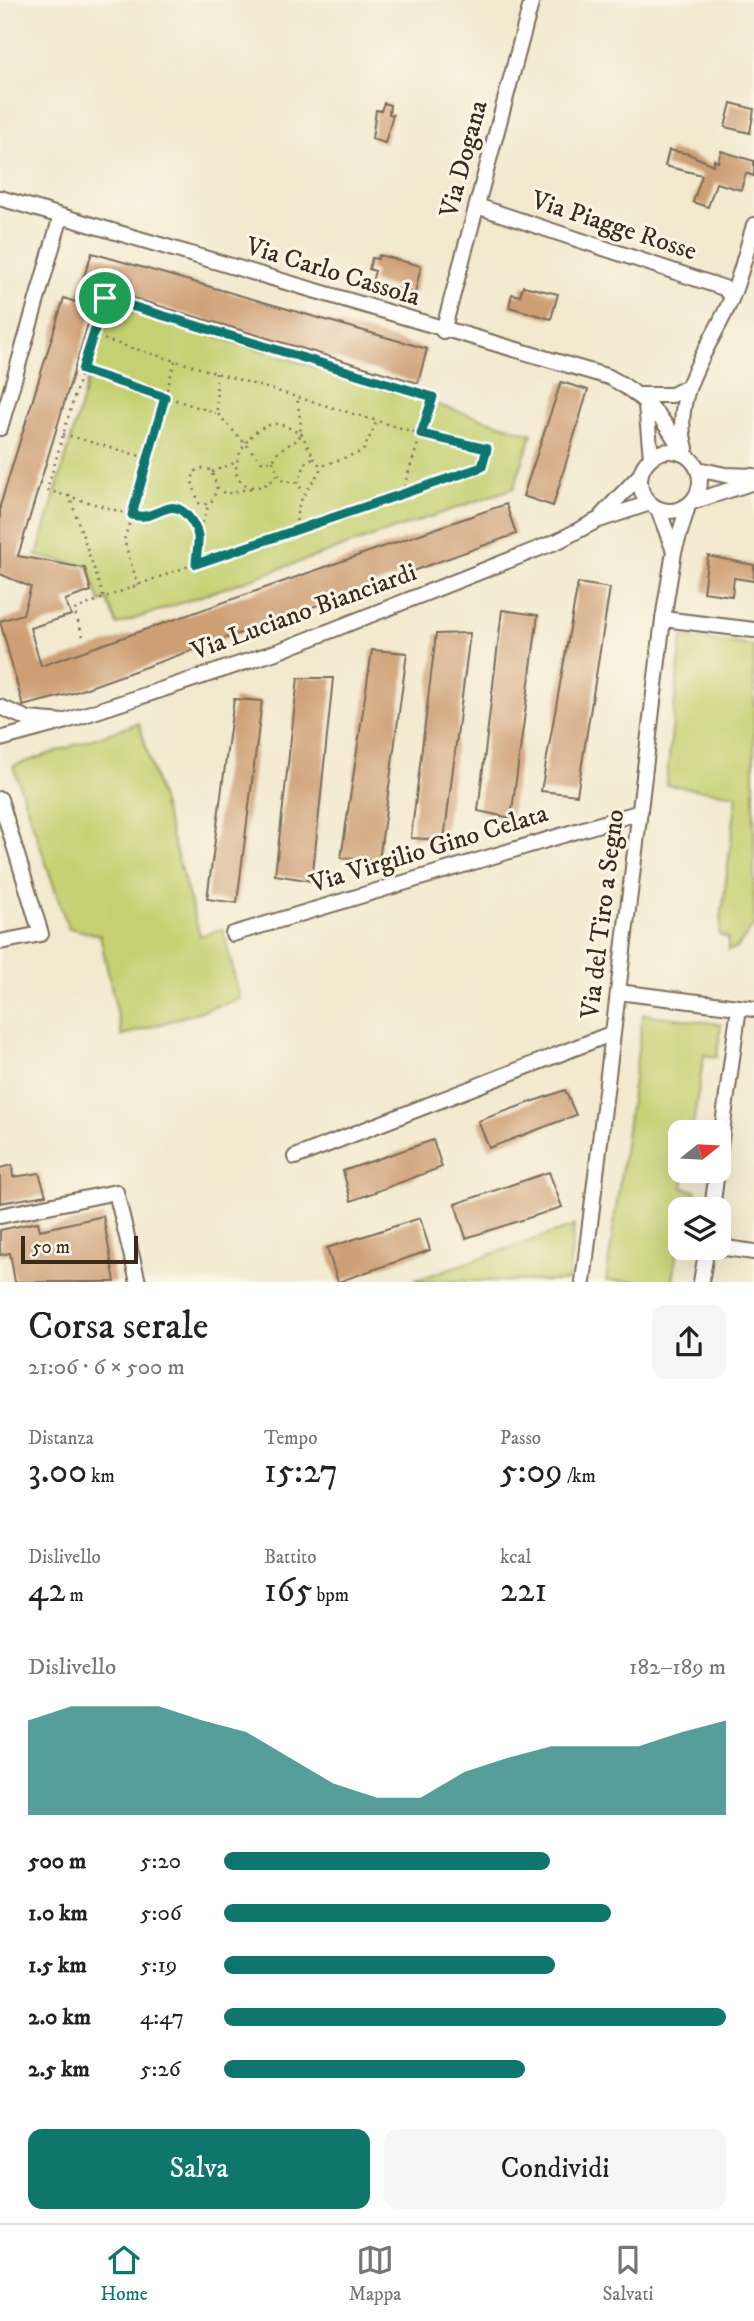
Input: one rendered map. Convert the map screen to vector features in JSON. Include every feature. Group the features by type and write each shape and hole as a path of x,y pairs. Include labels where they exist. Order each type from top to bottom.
{"street":[{"name":"Via Dogana","path":"443,331 532,0"},
{"name":"Via Carlo Cassola","path":"0,198 443,331 610,377 642,399 669,428 685,455"},
{"name":"Via Piagge Rosse","path":"477,206 724,288 732,298"},
{"path":"0,428 61,216"},
{"path":"685,455 682,428 688,387 732,298 754,225"},
{"path":"651,457 642,399 672,395 688,387"},
{"path":"596,521 640,475 651,457 666,451 685,455 698,469 725,475 754,475"},
{"path":"690,504 700,486 698,469"},
{"path":"640,475 640,486 654,506"},
{"path":"596,521 654,506 678,510 754,482"},
{"name":"Via del Tiro a Segno","path":"583,1282 663,619 674,552 690,504"},
{"name":"Via del Tiro a Segno","path":"654,506 674,552"},
{"name":"Via Luciano Bianciardi","path":"0,739 63,722 279,652 558,541 596,521"},
{"path":"663,619 754,630"},
{"path":"0,707 0,733"},
{"name":"Via Luciano Bianciardi","path":"0,707 28,719 63,722"},
{"path":"0,800 41,934 0,942"},
{"name":"Via Virgilio Gino Celata","path":"233,934 640,812"},
{"path":"618,992 747,1008 726,1120"},
{"path":"295,1157 613,1033"},
{"path":"0,1216 116,1192 138,1282"},
{"path":"731,1249 754,1252"},
{"path":"701,1282 704,1260"}],"path":[{"path":"198,536 190,517 175,507 149,517 132,515 47,490 105,298 433,397 402,493"},
{"path":"83,636 74,610 196,564 482,467 487,449 421,434 378,419 92,337"},
{"path":"138,586 124,540 175,361"},
{"path":"82,370 217,413 246,442 255,457 267,463 273,461"},
{"path":"216,373 217,413"},
{"path":"297,396 301,433 322,466"},
{"path":"297,529 295,517 303,493 311,487 322,466 363,451 378,419"},
{"path":"252,488 238,479 237,462 246,442 272,425 301,433"},
{"path":"298,482 288,482 277,475 273,461 278,451 296,442 301,433"},
{"path":"63,434 148,459"},
{"path":"303,493 298,482 306,463 314,457"},
{"path":"212,472 237,462"},
{"path":"209,504 199,503 191,482 198,469 206,468 212,472 218,487 225,494 268,484 277,475"},
{"path":"196,564 198,536 218,487"},
{"path":"69,495 104,598"}],"green space":[{"path":"110,304 532,434 514,488 117,625 107,600 100,602 88,566 37,556"},
{"path":"682,637 754,646 754,925 737,948 728,950 728,938 719,935 737,795 666,785"},
{"path":"139,723 200,936 223,929 240,999 122,1036 100,935 68,928 13,766"},
{"path":"643,1014 721,1024 717,1057 704,1055 694,1120 668,1120 668,1183 684,1183 683,1188 696,1191 695,1197 668,1197 668,1260 676,1260 673,1281 606,1281"},
{"path":"574,1226 568,1281 413,1281"}],"building":[{"path":"384,103 390,105 389,114 393,115 385,143 372,139 376,110 381,111"},
{"path":"731,103 754,109 750,133 725,127"},
{"path":"669,150 689,154 713,165 714,160 718,162 721,151 754,161 754,176 746,173 741,190 716,183 708,207 693,202 702,175 665,166"},
{"path":"92,253 427,349 418,383 99,288 18,556 85,568 91,591 65,600 71,615 30,628 41,666 506,504 516,534 73,693 23,706 0,621 23,614 31,587 0,574 0,506 64,298 75,302"},
{"path":"379,255 421,266 415,293 372,282 375,271 369,269 372,258 378,259"},
{"path":"523,286 558,294 551,319 509,307 512,294 520,296"},
{"path":"561,382 588,390 553,506 523,496"},
{"path":"708,556 754,565 754,581 734,578 732,596 703,592"},
{"path":"578,583 610,588 577,795 541,791"},
{"path":"502,610 538,615 511,818 478,811"},
{"path":"470,633 444,840 411,838 436,634"},
{"path":"372,650 407,653 379,861 341,858"},
{"path":"298,678 333,678 312,881 275,875"},
{"path":"234,699 262,701 237,903 207,899"},
{"path":"565,1090 576,1115 489,1148 478,1121"},
{"path":"433,1140 442,1167 351,1201 343,1171"},
{"path":"12,1165 13,1177 39,1173 46,1195 0,1203 0,1168"},
{"path":"549,1172 562,1207 466,1238 455,1204"},
{"path":"103,1216 115,1282 15,1282 10,1253 0,1255 0,1230 38,1222 40,1230"},
{"path":"420,1218 430,1250 338,1282 327,1248"}],"route":[{"path":"105,298 433,397 421,434 487,449 482,467 196,564 198,536 190,517 180,509 171,507 149,517 132,515 165,397 82,370 105,298"}]}
